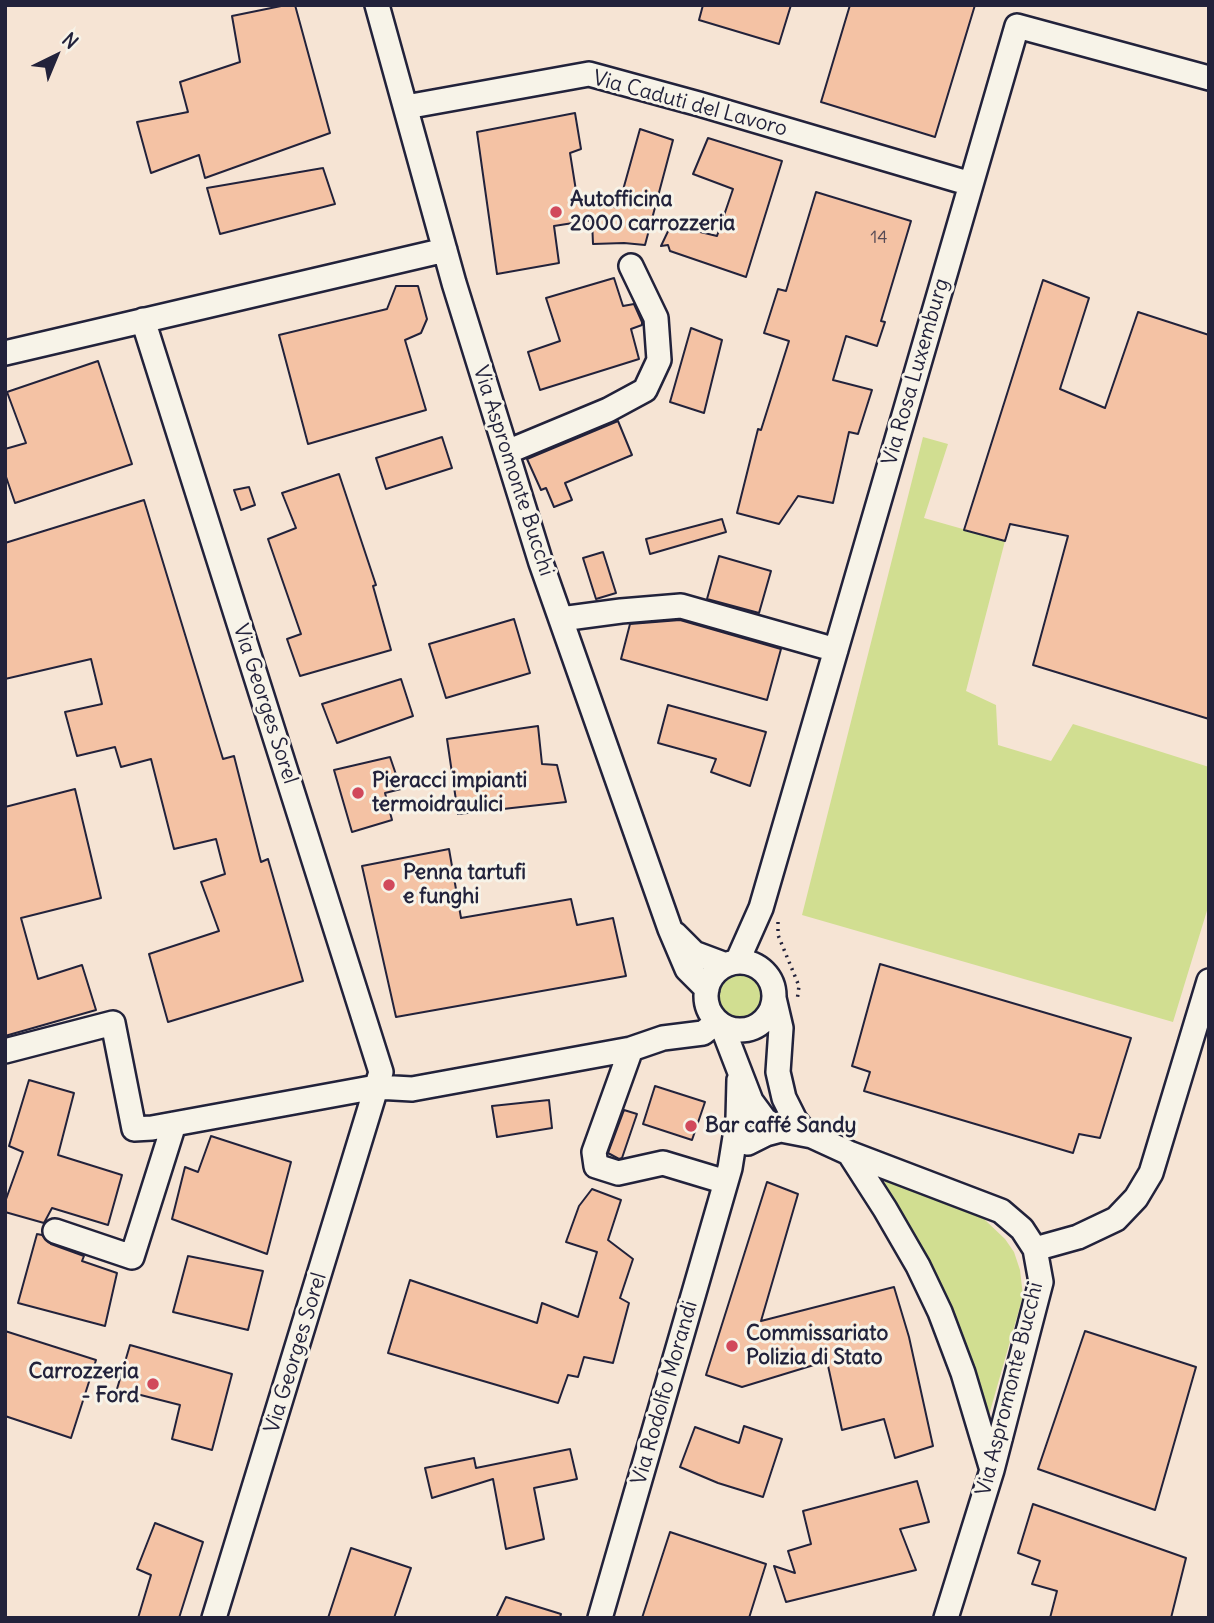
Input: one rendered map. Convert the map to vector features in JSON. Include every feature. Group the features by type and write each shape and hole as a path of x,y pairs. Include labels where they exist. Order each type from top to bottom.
{"street":[{"name":"Via Aspromonte Bucchi","path":"377,5 445,250 561,619 670,929 687,969 706,994 708,1007 720,1024 751,1101 773,1125 806,1134 1002,1211 1022,1229 1035,1249 1041,1282 992,1470 946,1618"},
{"name":"Via Rosa Luxemburg","path":"773,991 761,946 769,910 836,650 1020,16 1209,78"},
{"name":"Via Caduti del Lavoro","path":"405,107 589,74 971,184"},
{"path":"5,352 445,250"},
{"path":"507,452 608,410 645,390 660,360 656,318 631,266"},
{"name":"Via Georges Sorel","path":"143,320 381,1072 214,1618"},
{"path":"561,619 681,606 836,650"},
{"name":"Via Rosa Luxemburg","path":"731,964 769,910"},
{"name":"Via Aspromonte Bucchi","path":"670,929 694,953 731,964 748,963 758,967 767,975 773,991"},
{"path":"663,1038 685,1024 706,994 717,971 731,964"},
{"path":"1035,1249 1078,1237 1116,1219 1136,1198 1152,1173 1209,981"},
{"path":"5,1051 113,1023 134,1129 376,1087 412,1089 631,1049 663,1038 703,1033 720,1024 733,1030 745,1030 756,1027 765,1020 772,1010 773,991"},
{"path":"773,991 780,1028 773,1125"},
{"path":"631,1049 594,1152 596,1166 618,1172 663,1163 728,1175"},
{"path":"778,1072 784,1098 806,1134"},
{"name":"Via Rodolfo Morandi","path":"600,1618 728,1175 738,1118 740,1073"},
{"path":"55,1231 132,1257 174,1124"},
{"name":"Via Rodolfo Morandi","path":"728,1175 748,1143 773,1125"},
{"path":"849,1153 892,1220 940,1312 963,1373 992,1470"}],"path":[{"path":"769,910 799,986 797,1008"}],"shaded area":[{"path":"7,5 1209,5 1209,1618 5,1618"}],"green space":[{"path":"923,437 948,444 924,518 1005,541 966,691 996,705 998,745 1051,761 1073,724 1209,767 1209,904 1173,1022 802,915"},
{"path":"739,973 755,980 762,996 755,1012 739,1019 723,1012 716,996 723,980"},
{"path":"884,1179 984,1219 1014,1252 1020,1270 1023,1296 989,1415 982,1406 965,1345 938,1277 887,1195"}],"building":[{"path":"295,5 330,133 205,178 199,155 151,173 137,122 188,112 180,82 240,62 232,16"},
{"path":"703,5 791,5 779,44 699,20"},
{"path":"850,5 975,5 935,137 821,102"},
{"path":"575,113 581,149 570,153 577,197 618,208 640,129 673,140 645,245 593,244 592,220 554,226 559,263 497,274 477,132"},
{"path":"708,138 782,161 746,277 670,251 668,245 661,246 671,225 717,236 733,189 693,174"},
{"path":"323,168 335,204 220,234 207,188"},
{"path":"816,192 911,221 881,321 885,322 877,346 846,336 833,380 872,390 858,434 849,432 833,503 798,496 779,524 737,513 758,429 761,430 789,341 764,333 778,289 786,291"},
{"path":"614,278 623,306 634,304 642,322 642,325 631,329 639,359 540,390 528,352 560,341 546,298"},
{"path":"1043,280 1089,298 1060,389 1105,408 1138,312 1209,335 1209,719 1033,665 1068,536 1010,524 1005,541 964,530"},
{"path":"396,286 418,286 427,319 421,333 405,340 426,410 308,444 279,335 387,309"},
{"path":"691,328 722,340 704,413 670,402"},
{"path":"98,361 132,464 15,503 5,474 5,449 26,443 7,392"},
{"path":"618,421 632,455 565,483 572,500 554,507 546,488 541,490 527,459"},
{"path":"442,437 452,468 386,489 376,458"},
{"path":"339,474 376,585 373,586 391,650 300,676 287,639 301,634 268,539 296,528 282,493"},
{"path":"249,487 255,505 241,510 234,490"},
{"path":"144,500 223,759 234,756 261,862 268,859 303,981 168,1022 149,954 219,931 201,882 225,874 216,839 174,849 151,759 121,767 115,747 77,756 65,712 102,704 91,659 5,679 5,543"},
{"path":"722,519 726,532 650,554 646,539"},
{"path":"603,552 616,593 596,599 583,558"},
{"path":"719,556 771,571 759,613 707,599"},
{"path":"514,619 530,673 446,698 429,644"},
{"path":"680,620 781,649 767,700 621,659 630,624"},
{"path":"401,679 413,716 337,743 322,704"},
{"path":"668,705 766,732 750,786 711,772 716,759 658,743"},
{"path":"538,726 542,764 557,765 566,802 458,814 447,739"},
{"path":"390,757 401,789 385,793 392,820 352,832 334,770"},
{"path":"75,789 101,898 21,918 38,979 82,965 96,1010 5,1036 5,807"},
{"path":"449,849 461,918 571,899 577,925 613,918 626,976 396,1017 362,866"},
{"path":"880,964 1131,1038 1100,1138 1079,1134 1073,1153 864,1091 870,1072 852,1066"},
{"path":"29,1080 74,1093 58,1155 122,1175 108,1225 52,1208 44,1223 5,1212 5,1202 23,1152 9,1146"},
{"path":"655,1086 705,1102 692,1140 643,1124"},
{"path":"549,1100 552,1128 497,1137 492,1106"},
{"path":"624,1110 637,1114 622,1158 619,1159 608,1153"},
{"path":"211,1136 291,1162 267,1254 172,1219 185,1167 198,1172"},
{"path":"767,1182 798,1194 761,1321 894,1287 909,1337 933,1446 895,1458 884,1419 842,1430 827,1361 742,1387 706,1375"},
{"path":"592,1189 621,1200 608,1240 633,1259 620,1298 629,1303 613,1363 584,1357 578,1377 568,1375 558,1403 388,1353 410,1280 537,1323 542,1303 578,1317 597,1252 566,1242 579,1206"},
{"path":"37,1234 51,1244 84,1256 82,1261 117,1273 105,1326 18,1303"},
{"path":"188,1256 263,1271 248,1330 173,1312"},
{"path":"5,1331 96,1360 71,1438 5,1416"},
{"path":"1085,1331 1196,1367 1155,1510 1038,1469"},
{"path":"130,1345 232,1374 212,1450 172,1439 180,1405 117,1389"},
{"path":"744,1426 782,1439 763,1497 718,1483 680,1467 695,1427 739,1443"},
{"path":"570,1449 577,1479 534,1488 544,1539 506,1549 493,1479 432,1498 425,1468 474,1458 476,1468"},
{"path":"917,1481 929,1522 900,1529 916,1570 786,1602 774,1566 795,1573 788,1551 811,1544 803,1511"},
{"path":"1033,1504 1186,1558 1171,1618 1050,1618 1057,1591 1032,1584 1040,1561 1018,1553"},
{"path":"155,1523 203,1542 179,1618 138,1618 151,1575 137,1569"},
{"path":"670,1532 766,1564 749,1618 642,1618"},
{"path":"351,1548 411,1568 394,1618 328,1618"},
{"path":"506,1597 561,1614 560,1618 496,1618"}],"place":[{"name":"Autofficina 2000 carrozzeria","path":"556,212"},
{"name":"Pieracci impianti termoidraulici","path":"358,793"},
{"name":"Penna tartufi e funghi","path":"389,885"},
{"name":"Bar caffé Sandy","path":"691,1126"},
{"name":"Commissariato Polizia di Stato","path":"732,1346"},
{"name":"Carrozzeria - Ford","path":"153,1384"}]}
